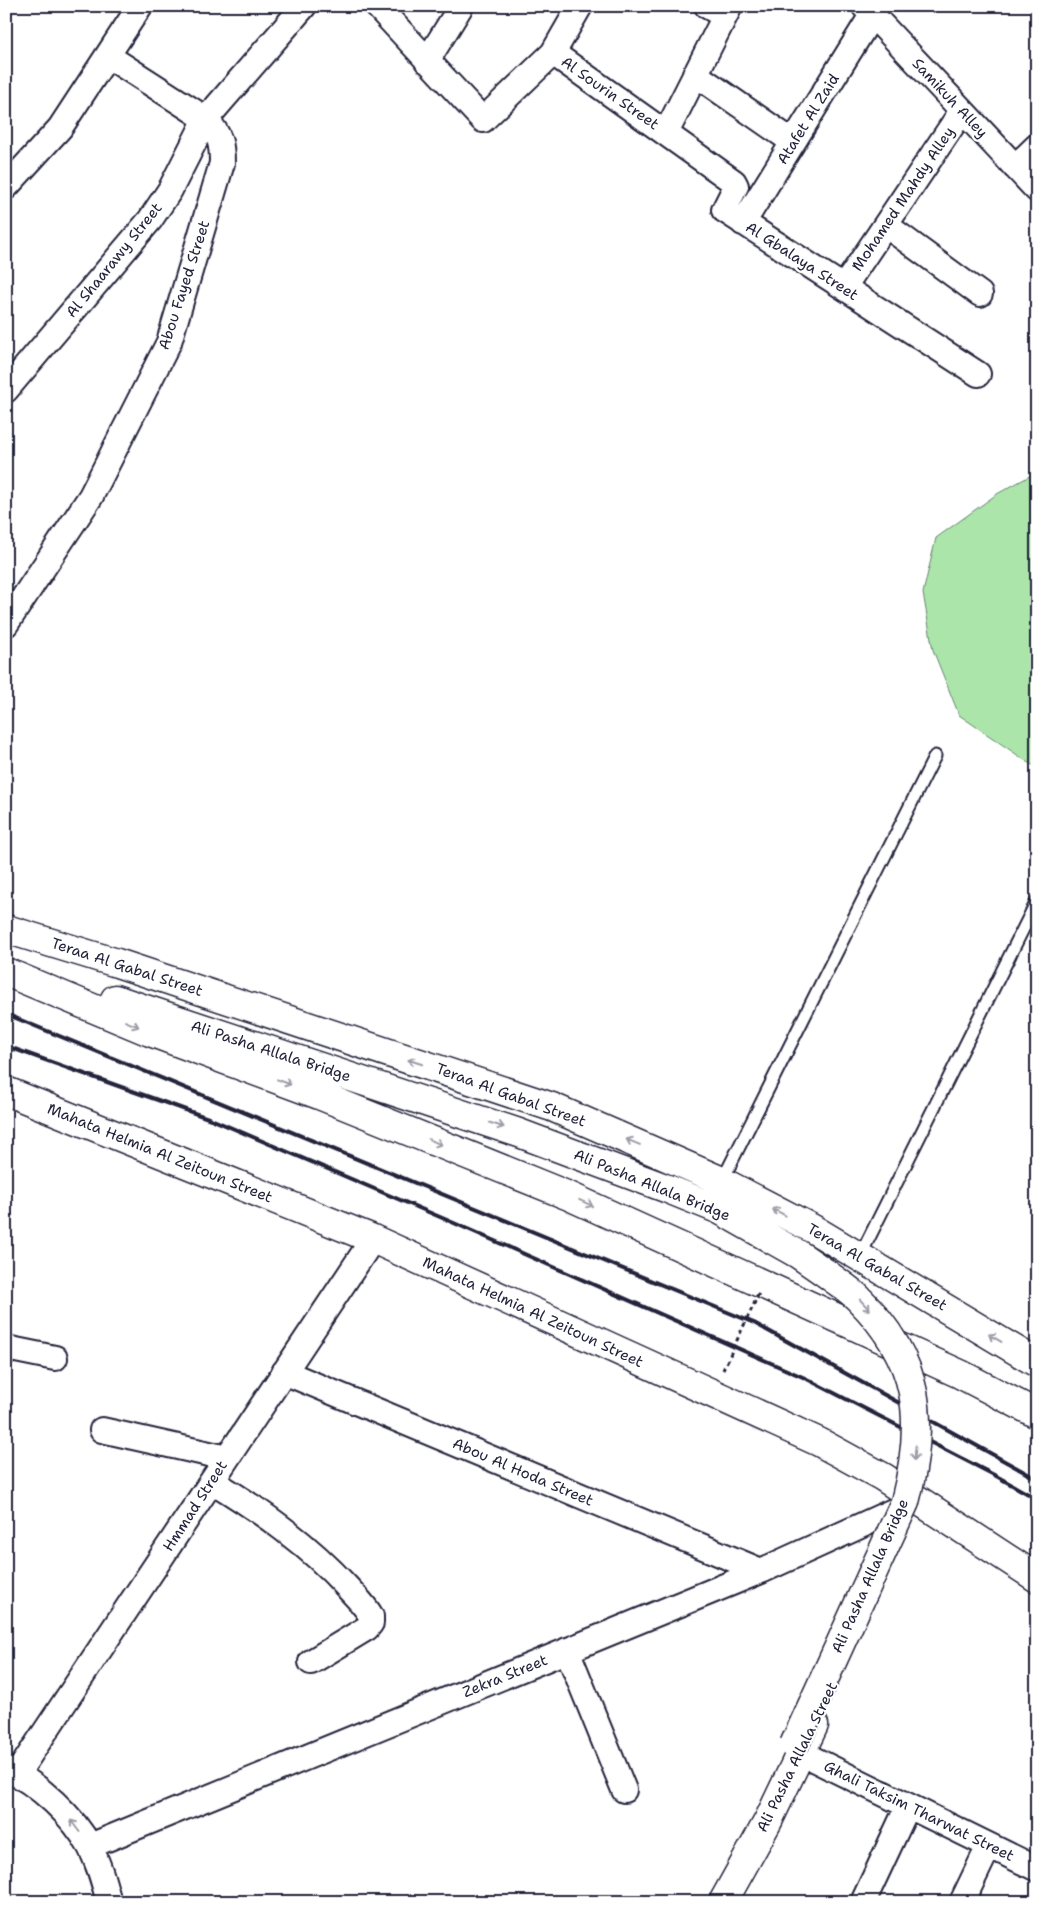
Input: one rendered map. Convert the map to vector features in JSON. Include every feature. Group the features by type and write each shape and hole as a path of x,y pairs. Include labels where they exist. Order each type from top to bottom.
{"street":[{"path":"6,187 60,128 140,6"},
{"name":"Al Shaarawy Street","path":"6,390 150,220 170,190 206,119 304,6"},
{"path":"377,6 483,120 554,53 580,6"},
{"path":"427,61 461,6"},
{"path":"666,132 695,74 721,10"},
{"name":"Samikuh Alley","path":"868,11 1037,190"},
{"name":"Atafet Al Zaid","path":"743,223 793,142 868,11"},
{"name":"Al Sourin Street","path":"554,53 666,132"},
{"name":"Abou Fayed Street","path":"6,624 91,496 169,342 222,163 220,139 217,131 206,119 108,56"},
{"path":"695,74 793,142"},
{"name":"Mohamed Mahdy Alley","path":"844,287 887,226 962,111"},
{"name":"Al Gbalaya Street","path":"666,132 734,182 735,190 724,210 978,374"},
{"path":"1016,167 1037,146"},
{"path":"887,226 980,294"},
{"name":"Teraa Al Gabal Street","path":"6,929 126,966 552,1107 722,1181 860,1256 1037,1363"},
{"name":"Ali Pasha Allala Bridge","path":"6,963 519,1133 720,1210 798,1254 827,1274 856,1296 882,1324 902,1357 914,1392 918,1428 914,1468 905,1502 797,1749 726,1895"},
{"path":"6,972 150,1032 329,1099 569,1196 960,1374 1037,1414"},
{"name":"Mahata Helmia Al Zeitoun Street","path":"6,1091 373,1238 819,1442 883,1477 1037,1578"},
{"name":"Hmmad Street","path":"12,1771 212,1481 373,1238"},
{"path":"6,1348 55,1358"},
{"name":"Abou Al Hoda Street","path":"284,1372 761,1571"},
{"path":"102,1430 227,1458"},
{"path":"212,1481 260,1510 296,1538 334,1572 372,1616 367,1628 311,1662"},
{"name":"Zekra Street","path":"90,1846 761,1571 917,1501"},
{"name":"Ali Pasha Allala Street","path":"797,1749 917,1501"},
{"path":"568,1650 624,1790"},
{"name":"Ghali Taksim Tharwat Street","path":"797,1749 1037,1869"},
{"path":"12,1771 59,1805 90,1846 103,1879 109,1902"},
{"path":"863,1902 908,1806"},
{"path":"962,1902 989,1846"}],"lane":[{"path":"722,1181 935,756"},
{"path":"860,1256 1037,901"}],"path":[{"path":"723,1370 760,1291"}],"green space":[{"path":"1037,472 1037,766 1032,765 959,715 933,650 923,593 936,538 997,494"}],"railway":[{"path":"6,1014 754,1323 1037,1479"},
{"path":"6,1046 211,1119 454,1223 805,1378 1037,1499"}]}
